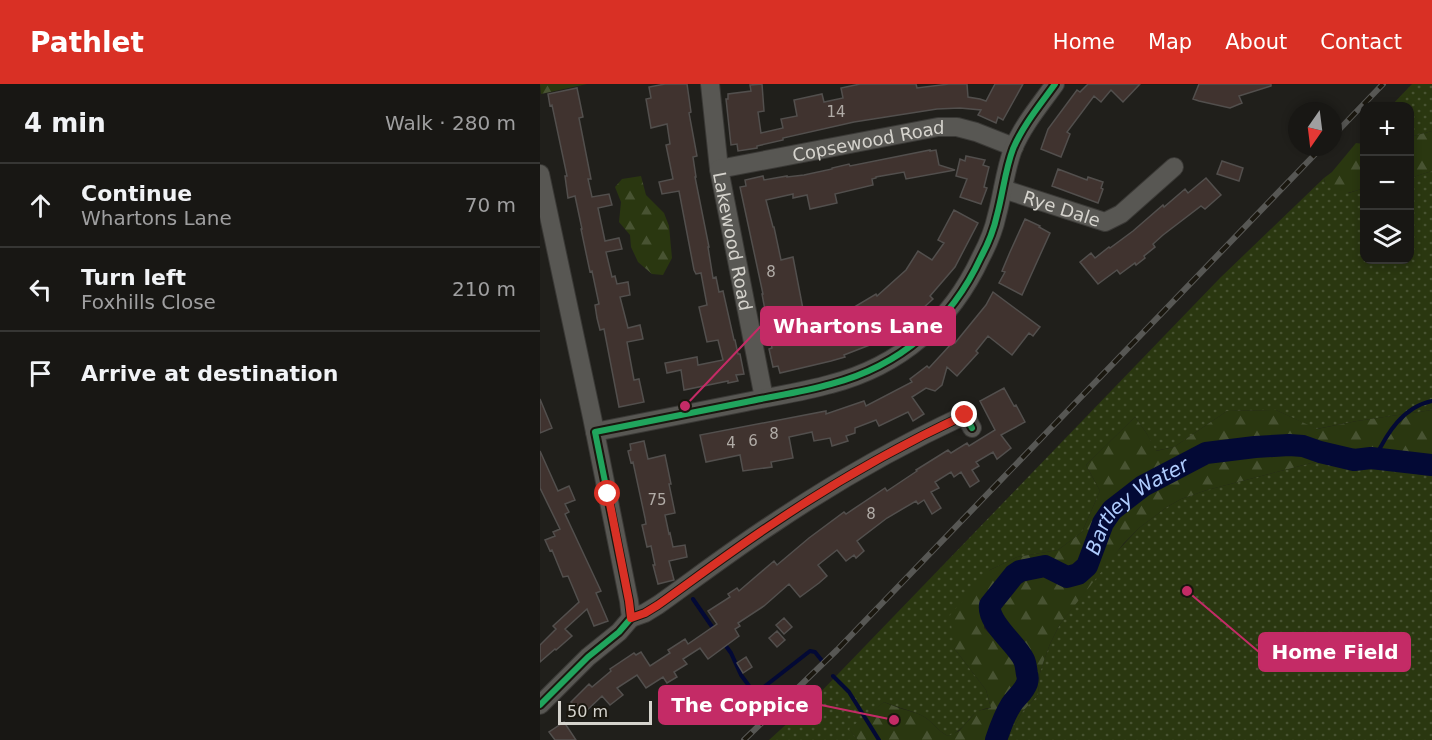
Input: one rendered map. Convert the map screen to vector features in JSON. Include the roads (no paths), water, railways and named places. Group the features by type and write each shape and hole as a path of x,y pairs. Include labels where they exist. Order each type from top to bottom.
{"street":[{"name":"Lakewood Road","path":"710,84 719,169 764,399"},
{"path":"595,432 830,385 865,373 908,349 948,311 977,266 994,227 1014,147 1054,84"},
{"name":"Copsewood Road","path":"719,169 938,127 957,127 976,132 1014,147"},
{"name":"Rye Dale","path":"1003,189 1105,222 1121,214 1174,167"},
{"path":"540,174 595,432 631,618"},
{"path":"540,705 588,657 619,632 631,618 658,605 774,523 863,466 922,435 965,415 972,428"}],"waterway":[{"path":"1375,458 1397,422 1413,409 1432,401"},
{"name":"Bartley Water","path":"996,740 1006,713 1024,689 1028,677 1024,660 993,619 990,605 1014,575 1020,571 1045,566 1067,577 1078,574 1087,566 1103,523 1112,510 1143,486 1206,453 1255,447 1303,446 1354,460 1371,458 1432,465"},
{"path":"693,599 715,631"},
{"path":"723,642 741,675 755,694 810,651 815,652 823,662"},
{"path":"833,676 849,692 879,740"}],"railway":[{"path":"1342,127 1383,84"},
{"path":"744,740 837,650 1313,156"}],"place":[{"name":"Whartons Lane","path":"685,406"},
{"name":"Home Field","path":"1187,591"},
{"name":"The Coppice","path":"894,720"}]}
